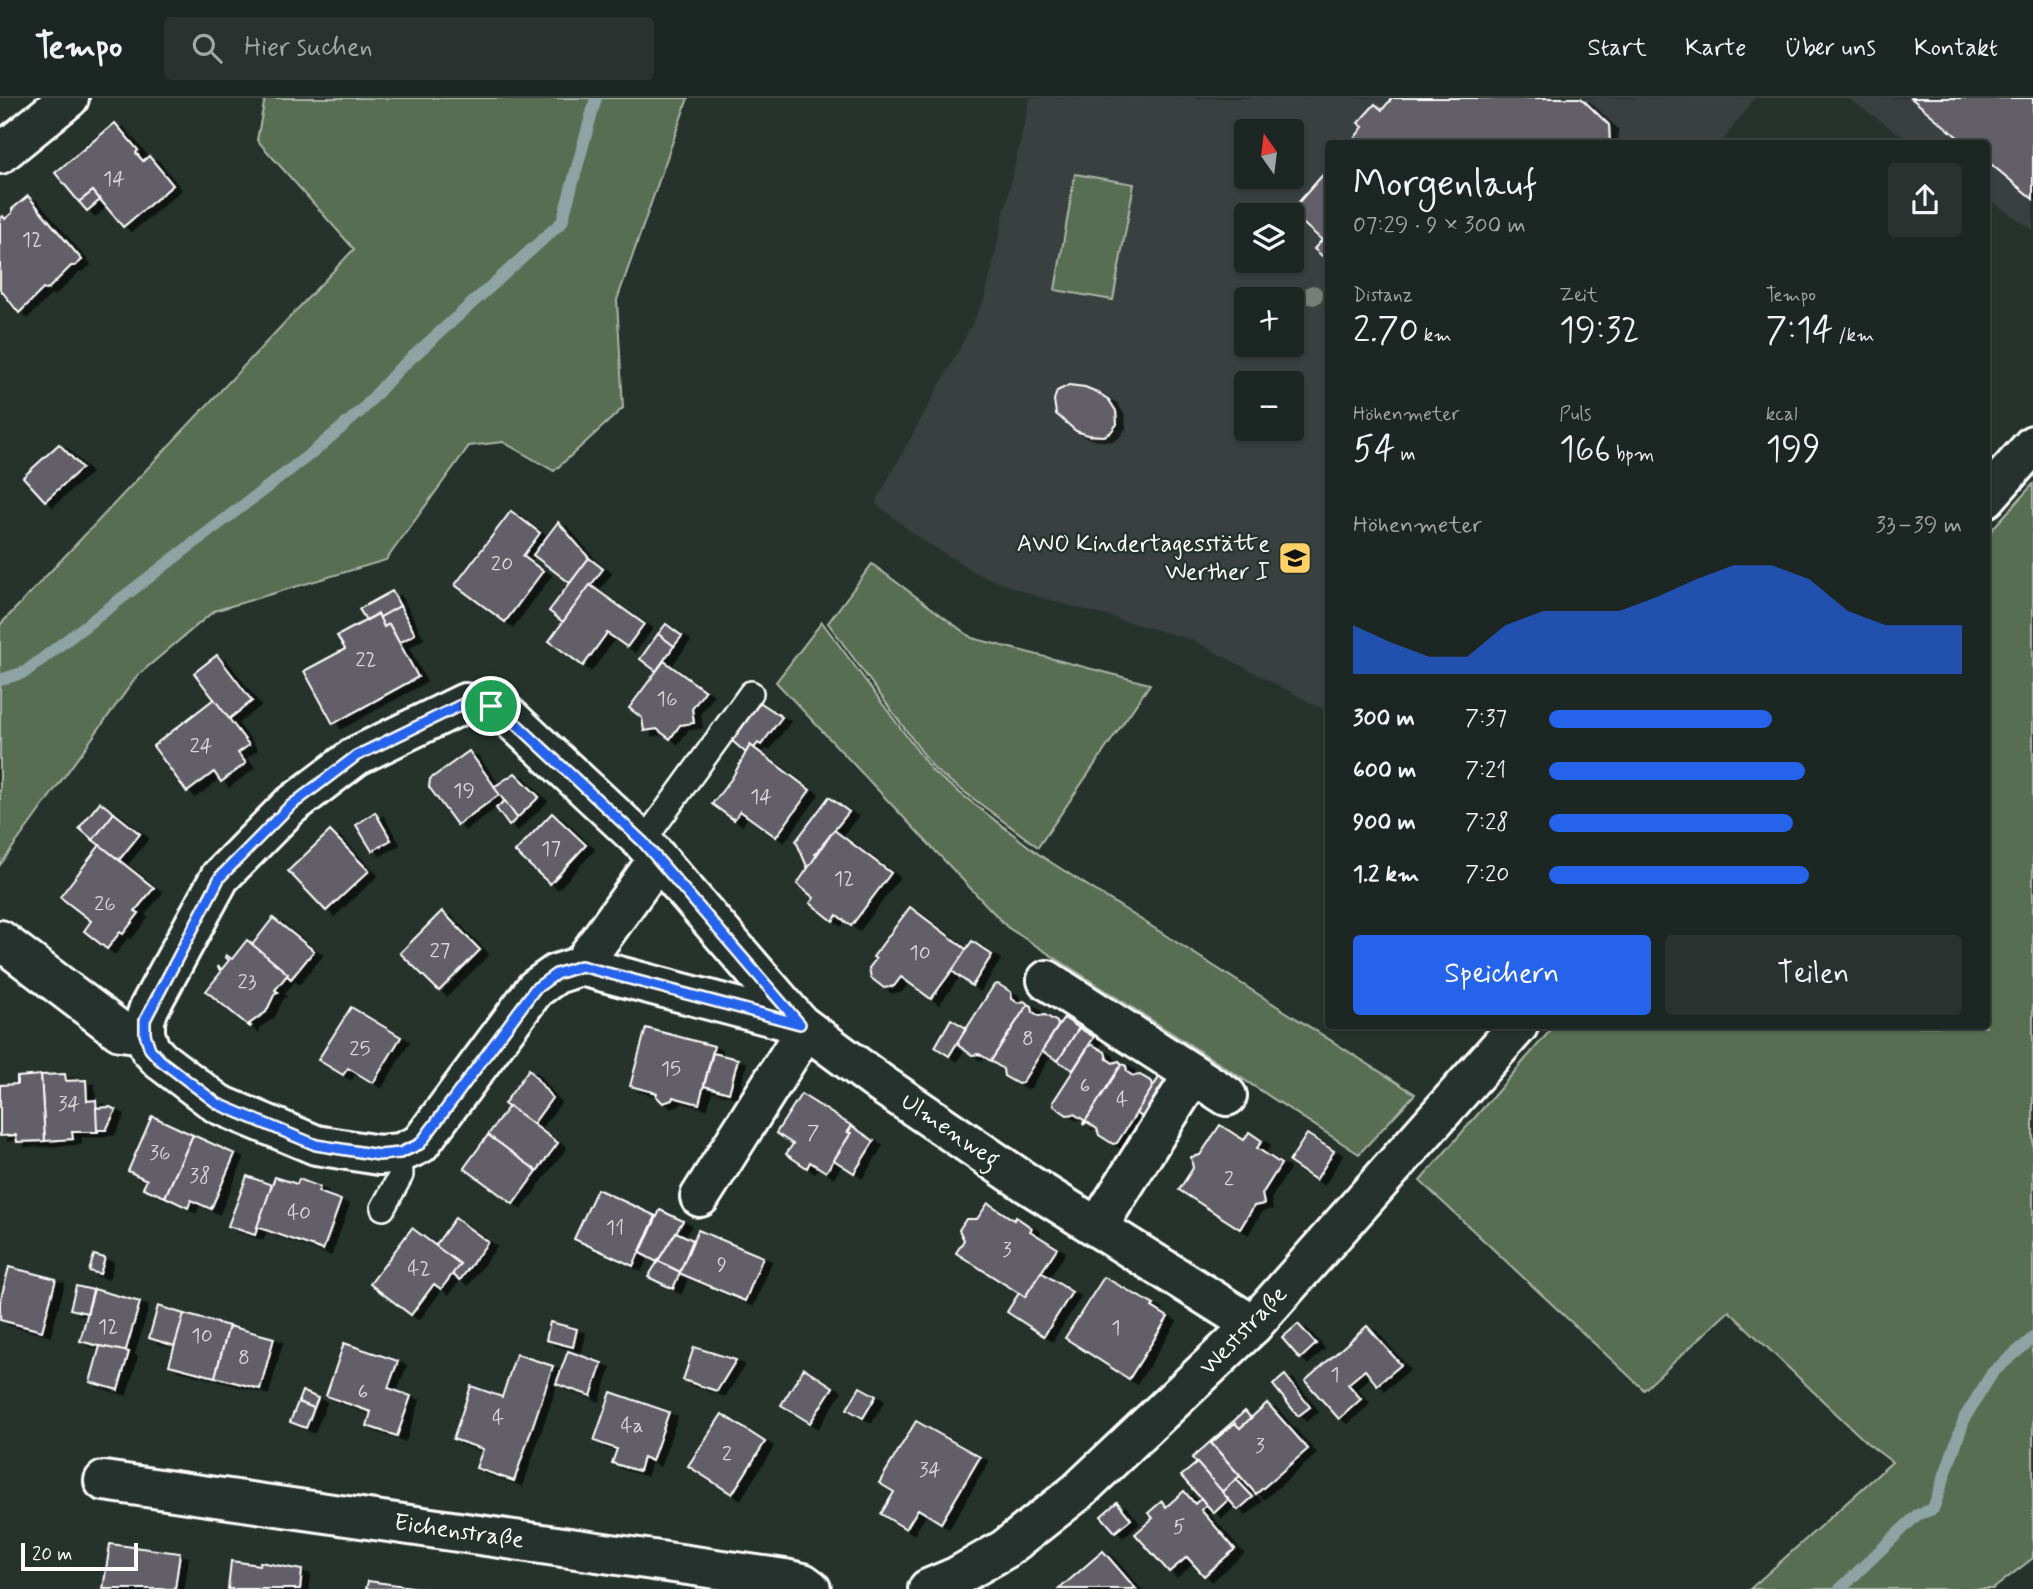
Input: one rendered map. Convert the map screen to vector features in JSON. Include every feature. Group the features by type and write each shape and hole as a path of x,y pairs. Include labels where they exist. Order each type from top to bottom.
{"street":[{"path":"0,154 69,98"},
{"path":"1991,483 2033,445"},
{"name":"Ulmenweg","path":"145,1034 145,1020 149,1008 220,877 289,807 356,756 465,703 491,706 508,716 651,851 803,1027 881,1084 1028,1184 1253,1325"},
{"path":"0,940 120,1031 145,1034 150,1049 160,1060 218,1104 316,1145 379,1155 400,1153 420,1144 535,989 556,974 581,966 651,851"},
{"name":"Ulmenweg","path":"581,966 803,1027"},
{"path":"1047,979 1227,1096"},
{"path":"701,1197 803,1027"},
{"name":"Weststraße","path":"928,1589 1006,1549 1077,1492 1253,1325 1515,1029"},
{"path":"1098,1226 1194,1074"},
{"name":"Eichenstraße","path":"104,1481 785,1578 803,1583 811,1589"}],"lane":[{"path":"651,851 751,693"},
{"path":"383,1209 401,1175 400,1153"}],"shaded area":[{"path":"1030,98 1755,98 1723,140 1325,140 1325,710 1193,640 1039,597 980,575 919,538 875,503 985,298"},
{"path":"1848,98 2033,98 2033,230 1990,200 1990,140 1908,140"}],"green space":[{"path":"265,98 688,98 617,300 623,408 554,471 503,442 469,446 386,560 214,611 138,675 0,865 0,625 354,249 257,140"},
{"path":"1075,174 1134,184 1113,300 1055,290"},
{"path":"2033,484 2033,1558 1993,1589 1750,1589 1892,1462 1867,1443 1729,1311 1644,1390 1420,1181 1551,1029 1990,1029 1990,532"},
{"path":"872,564 972,638 1150,684 1038,847 935,770 828,623"},
{"path":"822,622 933,772 1041,856 1415,1094 1359,1154 1007,927 776,682"}],"building":[{"path":"1392,98 1581,98 1609,125 1610,140 1353,140 1363,127 1358,123 1375,104 1382,110"},
{"path":"1911,98 2033,98 2033,199 1990,163 1990,140 1961,140"},
{"path":"115,123 138,150 136,153 143,161 149,156 173,185 123,227 93,191 79,202 55,173"},
{"path":"1325,172 1325,258 1314,249 1322,240 1304,224 1304,203 1298,203"},
{"path":"93,191 100,200 87,211 79,202"},
{"path":"28,196 82,260 71,266 47,290 43,289 19,313 0,289 0,219 3,216 5,219 12,213 12,209"},
{"path":"1069,385 1085,387 1109,400 1116,411 1117,424 1110,433 1104,436 1076,431 1056,414 1054,400 1057,391"},
{"path":"59,444 82,468 45,501 23,477"},
{"path":"511,511 540,533 523,556 543,571 505,622 455,585"},
{"path":"558,522 589,558 570,583 533,555"},
{"path":"589,558 603,569 563,622 549,611"},
{"path":"590,585 644,624 627,647 607,633 583,666 549,641"},
{"path":"392,591 400,606 379,618 378,614 366,620 359,609"},
{"path":"400,606 415,634 399,643 389,624 384,627 379,618"},
{"path":"378,614 384,627 389,624 418,677 333,724 304,671 345,649 337,636"},
{"path":"666,624 682,636 674,646 658,634"},
{"path":"658,634 674,646 656,671 640,659"},
{"path":"217,655 252,701 229,719 194,673"},
{"path":"664,661 705,691 692,709 694,723 680,725 670,739 657,729 644,731 642,718 629,708"},
{"path":"214,699 249,745 238,753 246,763 221,782 214,772 187,792 153,746"},
{"path":"758,701 782,717 761,745 758,743 754,748 750,745 746,753 730,739"},
{"path":"750,745 810,790 776,837 740,811 734,820 712,804 732,778"},
{"path":"469,751 500,794 457,825 429,787 430,779"},
{"path":"515,773 539,797 517,818 494,787"},
{"path":"829,797 849,812 815,854 818,856 808,869 796,841"},
{"path":"505,801 517,818 509,826 496,808"},
{"path":"100,802 114,813 93,840 79,828"},
{"path":"375,812 391,840 372,851 356,825"},
{"path":"114,813 140,834 119,860 93,840"},
{"path":"552,813 586,845 550,884 515,852"},
{"path":"834,830 891,873 851,926 837,915 833,921 810,903 814,898 797,884"},
{"path":"330,831 369,871 326,911 288,871"},
{"path":"100,845 154,888 135,911 139,913 123,934 120,932 107,949 84,931 91,921 60,897"},
{"path":"910,907 967,950 931,999 901,977 894,986 884,988 871,978 869,968 876,959 873,957"},
{"path":"442,911 480,950 439,991 400,953"},
{"path":"273,918 314,951 291,979 252,945"},
{"path":"247,940 288,974 275,990 278,992 266,1012 249,1024 250,1027 206,991 221,972 217,966 222,969 229,960 226,955 232,959"},
{"path":"972,941 992,955 972,986 952,971"},
{"path":"998,984 1011,992 1012,999 1018,1003 1024,1001 1028,1004 991,1061 979,1054 972,1055 959,1046 958,1042 994,985"},
{"path":"1028,1004 1032,1006 1033,1012 1039,1016 1045,1015 1057,1022 1058,1026 1022,1083 1018,1084 1004,1076 1003,1069 991,1061"},
{"path":"351,1007 401,1037 373,1083 348,1068 343,1075 318,1060"},
{"path":"1064,1018 1079,1028 1058,1061 1042,1051"},
{"path":"951,1019 966,1028 949,1056 935,1047"},
{"path":"646,1028 714,1046 699,1104 673,1097 663,1103 656,1096 657,1093 630,1086"},
{"path":"1079,1028 1094,1037 1073,1070 1058,1061"},
{"path":"1093,1045 1105,1052 1107,1059 1113,1063 1119,1061 1122,1064 1083,1125 1084,1120 1074,1114 1067,1115 1054,1106 1053,1102 1089,1046"},
{"path":"713,1053 738,1059 729,1093 704,1086"},
{"path":"1122,1064 1126,1066 1127,1072 1133,1076 1140,1075 1152,1082 1153,1087 1117,1143 1113,1144 1099,1135 1097,1129 1087,1122 1083,1125"},
{"path":"529,1069 552,1098 533,1124 504,1104"},
{"path":"65,1074 66,1081 86,1080 87,1101 96,1100 98,1132 72,1132 73,1139 45,1141 41,1075"},
{"path":"41,1075 45,1141 17,1142 16,1135 0,1136 0,1085 17,1084 17,1077"},
{"path":"1160,1076 1175,1086 1152,1123 1136,1113"},
{"path":"801,1094 852,1126 848,1132 851,1133 826,1172 810,1162 807,1168 786,1154 793,1144 776,1133"},
{"path":"509,1106 558,1143 537,1171 488,1135"},
{"path":"110,1107 116,1110 106,1130 97,1130 96,1108"},
{"path":"152,1116 193,1135 165,1197 143,1188 147,1180 128,1171"},
{"path":"1220,1125 1244,1140 1249,1132 1262,1141 1257,1148 1281,1164 1262,1194 1264,1204 1254,1206 1240,1229 1179,1190 1193,1168 1191,1157 1200,1155"},
{"path":"852,1126 874,1141 854,1173 834,1160 851,1133 848,1132"},
{"path":"1307,1134 1334,1151 1316,1180 1289,1162"},
{"path":"193,1135 235,1154 211,1209 191,1200 188,1208 165,1197"},
{"path":"488,1135 537,1171 513,1204 464,1168"},
{"path":"247,1176 272,1185 255,1235 228,1226"},
{"path":"275,1177 297,1184 299,1179 320,1187 318,1192 341,1200 323,1250 257,1227"},
{"path":"597,1189 656,1216 633,1266 574,1239"},
{"path":"988,1203 1014,1220 1016,1217 1032,1228 1030,1231 1057,1248 1025,1297 956,1253 964,1240 959,1230 966,1219 977,1219"},
{"path":"660,1210 683,1221 657,1262 640,1253"},
{"path":"455,1218 488,1242 460,1280 452,1274 460,1264 435,1246"},
{"path":"412,1228 460,1264 441,1289 434,1284 411,1315 370,1284"},
{"path":"698,1230 763,1257 745,1301 679,1273"},
{"path":"676,1232 693,1240 680,1272 658,1261"},
{"path":"94,1255 105,1258 100,1274 89,1271"},
{"path":"658,1261 680,1272 673,1289 648,1277"},
{"path":"9,1267 56,1279 42,1331 0,1320 0,1302"},
{"path":"1041,1272 1072,1292 1044,1336 1007,1312 1019,1293 1025,1297"},
{"path":"1104,1277 1154,1305 1152,1307 1168,1317 1129,1379 1065,1338"},
{"path":"76,1286 93,1290 87,1313 70,1309"},
{"path":"94,1289 140,1302 125,1353 80,1341"},
{"path":"158,1306 184,1314 175,1346 149,1338"},
{"path":"184,1314 229,1326 215,1377 169,1365"},
{"path":"550,1322 577,1329 573,1347 546,1340"},
{"path":"1298,1324 1316,1344 1300,1359 1282,1338"},
{"path":"229,1326 274,1338 260,1389 215,1377"},
{"path":"1367,1326 1401,1365 1377,1385 1365,1370 1348,1384 1361,1399 1339,1419 1305,1381"},
{"path":"344,1343 398,1361 388,1388 411,1396 397,1436 367,1426 371,1412 326,1396"},
{"path":"100,1346 129,1352 118,1390 90,1382"},
{"path":"694,1347 736,1360 717,1391 683,1380"},
{"path":"568,1351 602,1363 591,1396 556,1384"},
{"path":"516,1354 553,1366 514,1481 476,1468 483,1449 453,1439 471,1386 502,1397"},
{"path":"804,1368 833,1387 810,1423 781,1405"},
{"path":"1285,1375 1310,1407 1298,1416 1273,1385"},
{"path":"860,1387 876,1396 863,1418 847,1409"},
{"path":"302,1391 318,1398 314,1408 298,1402"},
{"path":"611,1392 669,1412 652,1461 643,1457 639,1471 612,1463 617,1449 594,1441"},
{"path":"298,1402 314,1408 306,1428 290,1422"},
{"path":"1267,1403 1308,1449 1256,1494 1211,1443 1235,1423 1240,1428"},
{"path":"1245,1411 1251,1418 1240,1428 1235,1423 1211,1443 1240,1476 1222,1492 1192,1458"},
{"path":"722,1414 765,1442 732,1494 688,1466"},
{"path":"916,1421 980,1457 941,1523 918,1509 906,1529 881,1514 894,1492 879,1483"},
{"path":"1197,1463 1229,1499 1214,1513 1181,1476"},
{"path":"1236,1479 1253,1497 1238,1510 1222,1492"},
{"path":"1184,1491 1195,1504 1201,1498 1206,1505 1201,1510 1235,1549 1204,1576 1187,1557 1169,1572 1135,1534 1153,1518 1148,1513 1162,1501 1166,1507"},
{"path":"1117,1502 1131,1519 1115,1532 1101,1516"},
{"path":"110,1544 180,1553 175,1589 103,1589"},
{"path":"1103,1551 1136,1589 1059,1589"},
{"path":"231,1561 260,1565 260,1562 302,1570 300,1589 228,1589"},
{"path":"368,1581 427,1589 366,1589"}],"waterway":[{"path":"0,680 25,672 313,452 362,410 398,370 562,222 596,98"},
{"path":"1840,1589 1917,1515 1933,1509 1965,1417 1993,1372 2033,1338"}],"place":[{"name":"AWO Kindertagesstätte Werther I","path":"1295,558"}],"route":[{"path":"465,703 491,706 508,716 643,842 800,1024 581,966 556,974 535,989 420,1144 400,1153 379,1155 316,1145 218,1104 160,1060 150,1049 145,1034 145,1020 220,877 289,807 356,756 465,703"}]}
